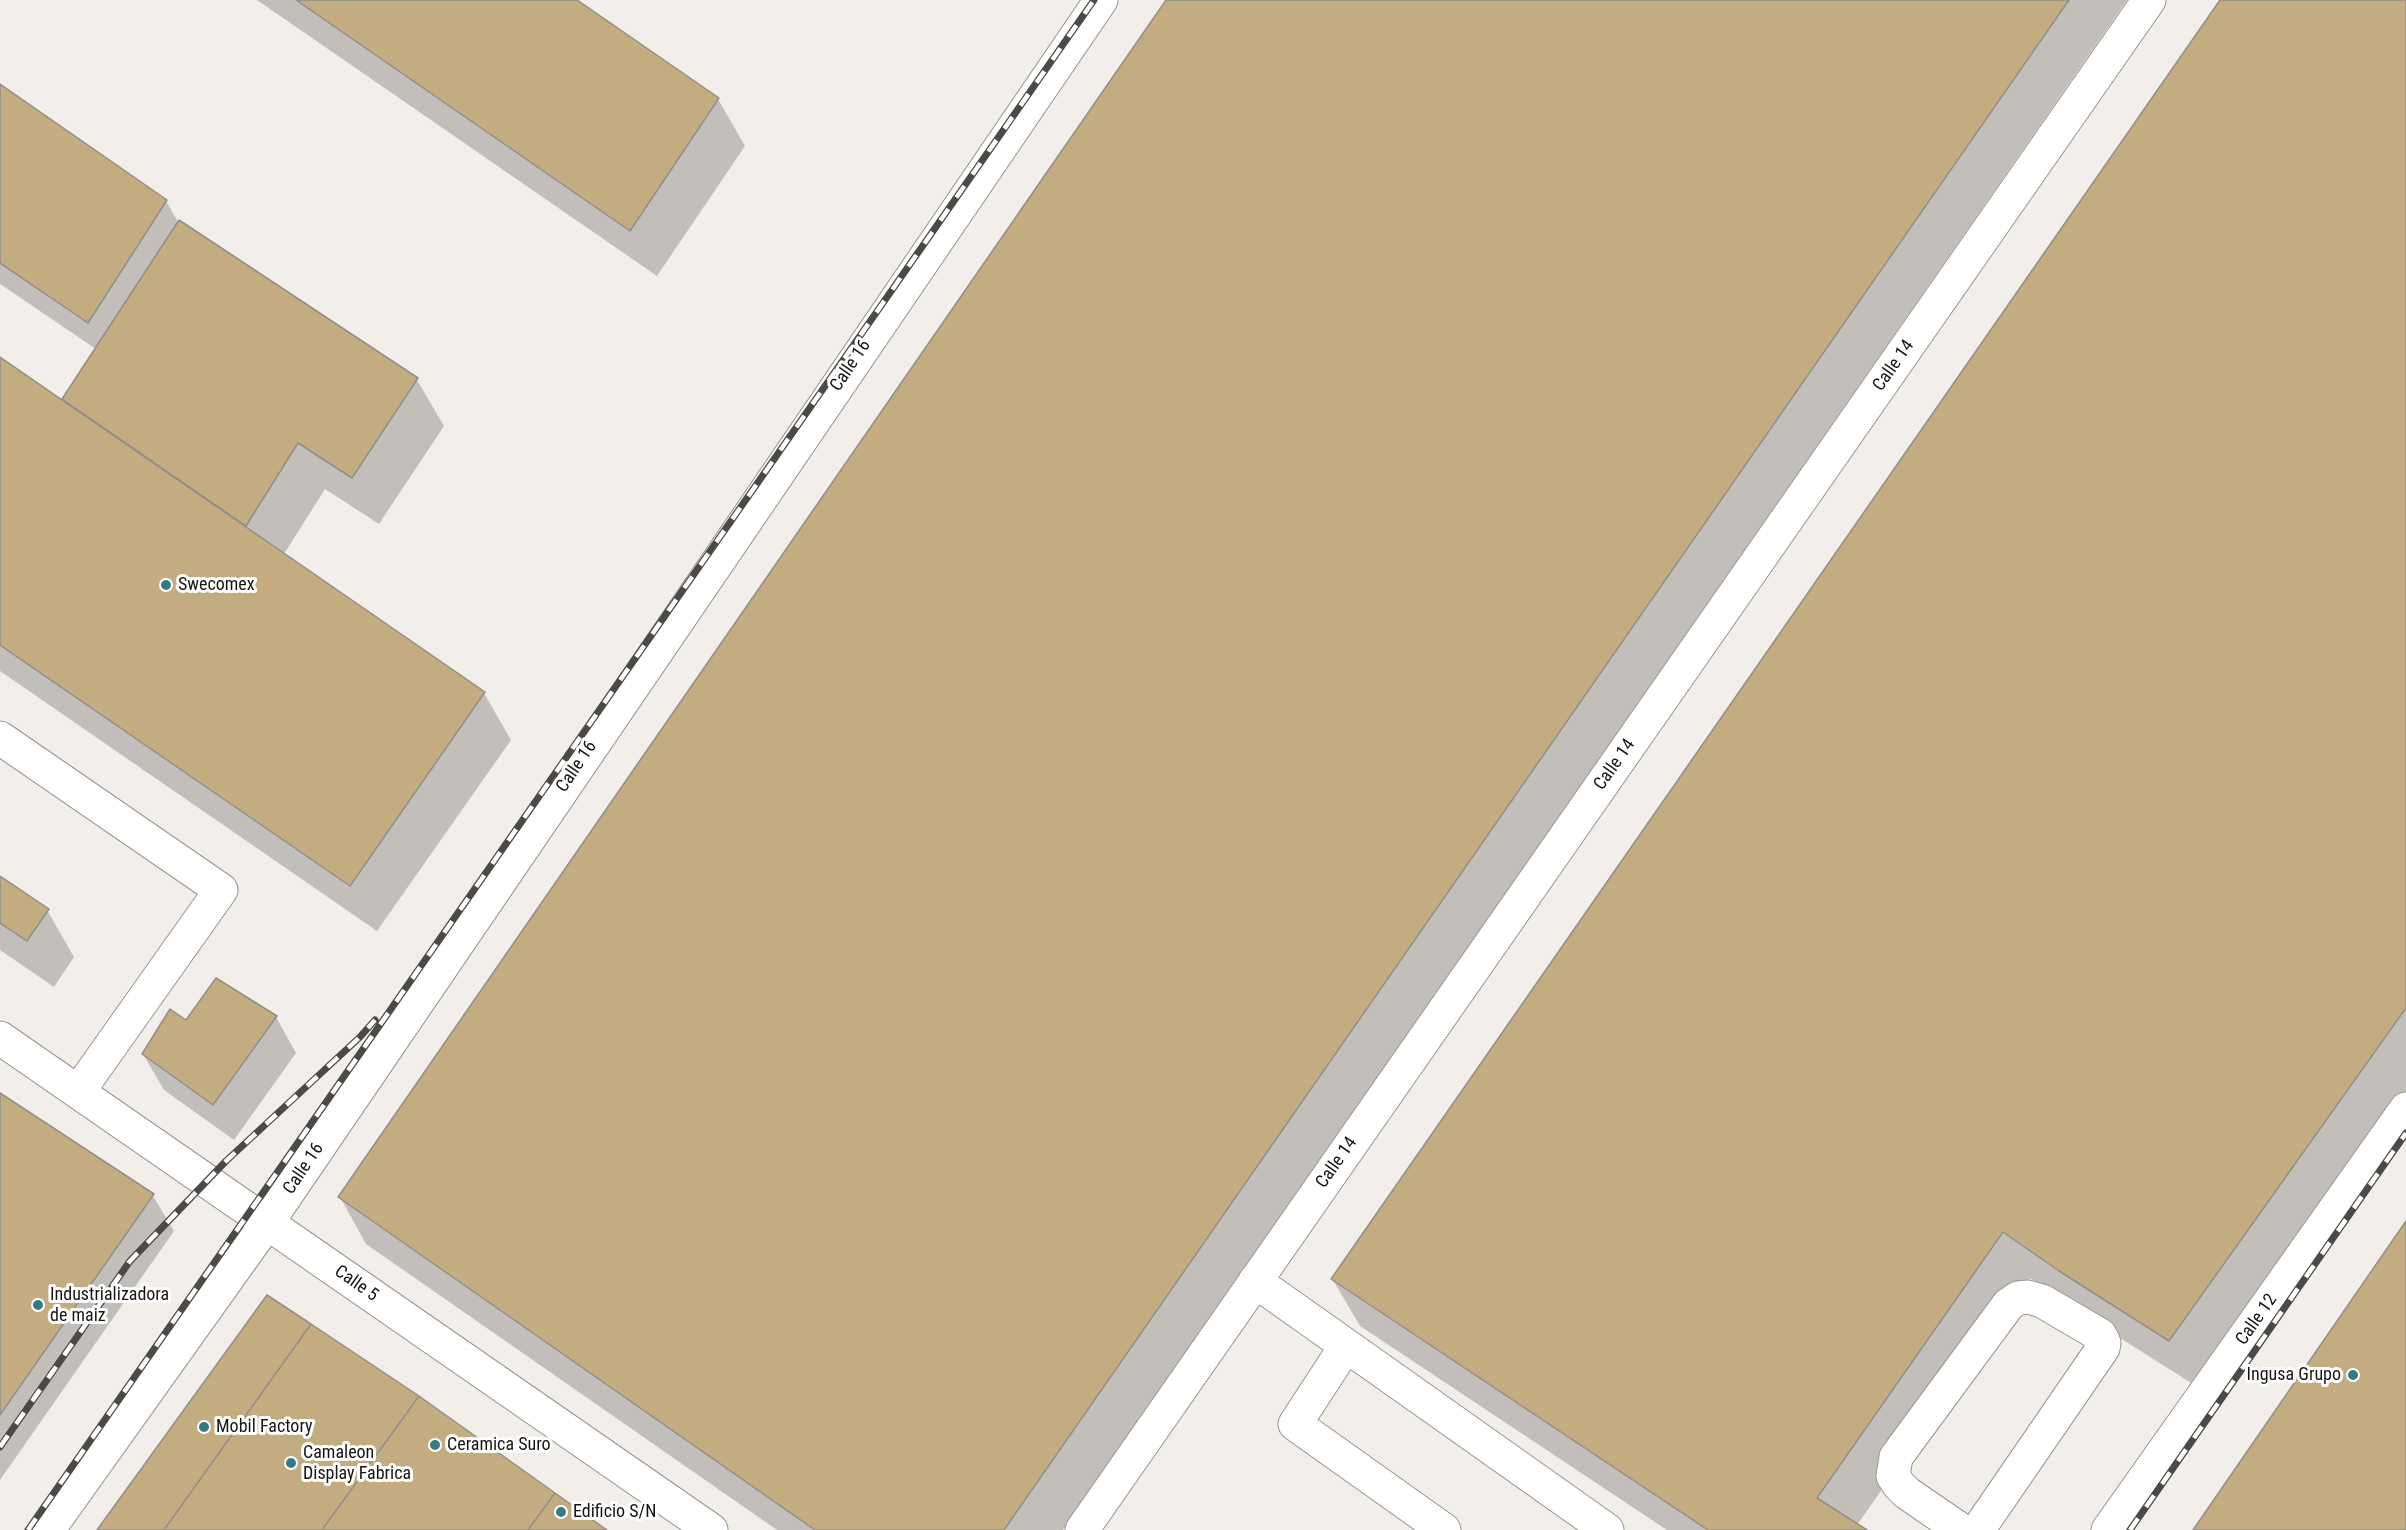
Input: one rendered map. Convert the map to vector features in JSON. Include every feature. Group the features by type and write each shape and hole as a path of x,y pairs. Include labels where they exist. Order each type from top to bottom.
{"street":[{"name":"Calle 16","path":"48,1530 267,1223 1101,0"},
{"name":"Calle 14","path":"1082,1530 2149,0"},
{"path":"0,738 221,890 78,1092"},
{"name":"Calle 5","path":"0,1038 711,1530"},
{"name":"Calle 12","path":"2108,1530 2406,1109"},
{"path":"1255,1281 1607,1530"},
{"path":"1961,1530 1899,1485 1893,1476 1896,1457 2008,1305 2018,1298 2028,1297 2042,1301 2100,1335 2104,1343 2103,1348 1978,1530"},
{"path":"1346,1346 1295,1424 1444,1530"}],"building":[{"path":"296,0 577,0 719,98 630,231"},
{"path":"1166,0 2069,0 1004,1530 815,1530 338,1197"},
{"path":"2220,0 2406,0 2406,1008 2169,1341 2059,1271 2003,1232 1817,1498 1867,1530 1708,1530 1331,1279"},
{"path":"0,84 167,200 88,323 0,263"},
{"name":"Swecomex","path":"179,220 418,378 352,478 298,443 246,526 62,399"},
{"name":"Swecomex","path":"0,357 485,692 350,886 0,645"},
{"path":"0,876 49,909 27,941 0,923"},
{"path":"216,978 277,1016 213,1105 142,1054 170,1009 186,1020"},
{"name":"Industrializadora de maiz","path":"0,1093 154,1194 0,1415"},
{"name":"Ingusa Grupo","path":"2406,1221 2406,1530 2193,1530"},
{"name":"Mobil Factory","path":"267,1295 311,1324 164,1530 97,1530"},
{"name":"Camaleon Display Fabrica","path":"311,1324 419,1396 322,1530 164,1530"},
{"name":"Ceramica Suro","path":"419,1396 555,1493 528,1530 322,1530"},
{"name":"Edificio S/N","path":"555,1493 607,1530 528,1530"}],"railway":[{"path":"28,1530 1094,0"},
{"path":"0,1447 130,1261 226,1161 360,1037 375,1020"},
{"path":"2130,1530 2406,1133"}],"place":[{"name":"Swecomex","path":"166,585"},
{"name":"Industrializadora de maiz","path":"38,1305"},
{"name":"Ingusa Grupo","path":"2353,1375"},
{"name":"Mobil Factory","path":"204,1427"},
{"name":"Ceramica Suro","path":"435,1445"},
{"name":"Camaleon Display Fabrica","path":"291,1463"},
{"name":"Edificio S/N","path":"561,1512"}]}
